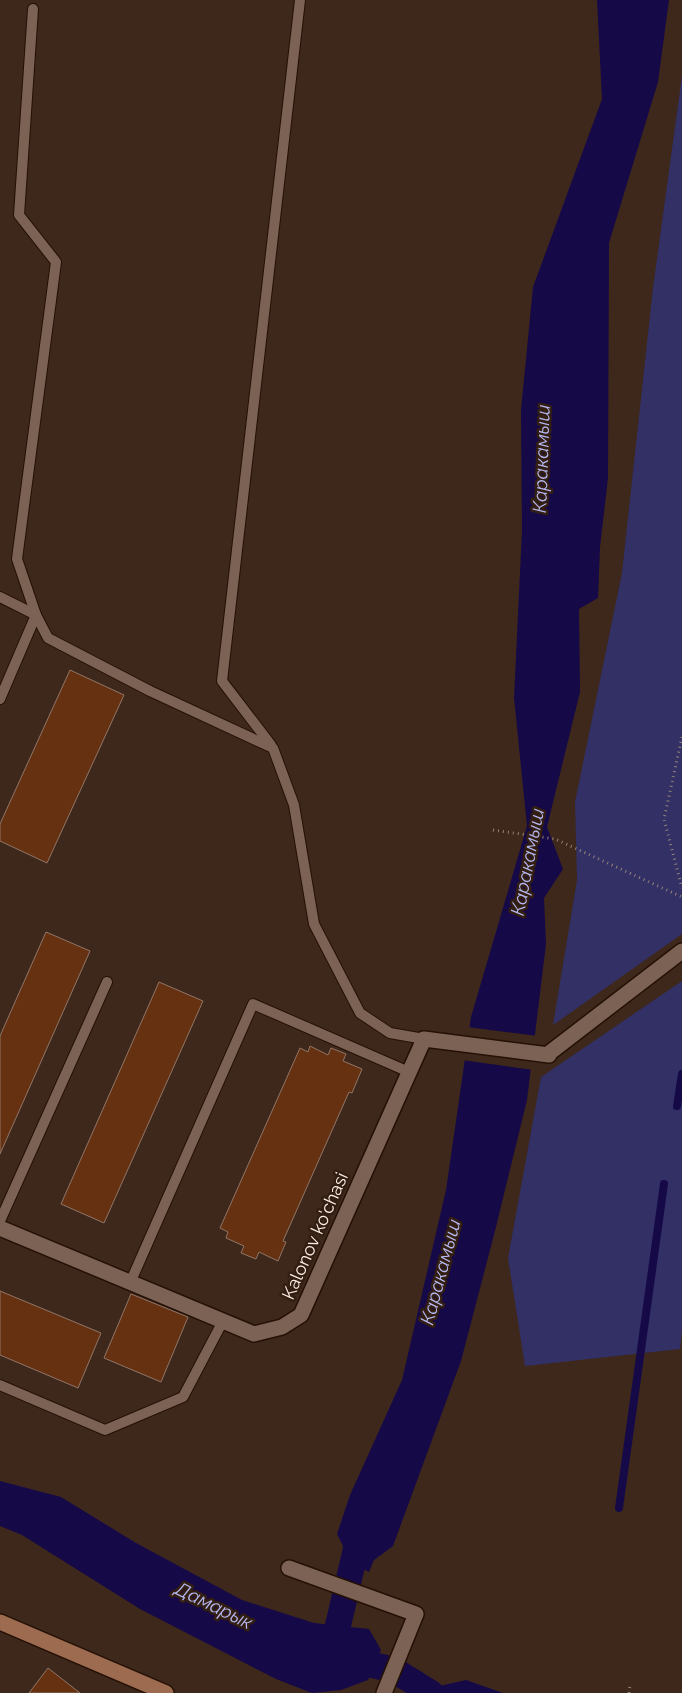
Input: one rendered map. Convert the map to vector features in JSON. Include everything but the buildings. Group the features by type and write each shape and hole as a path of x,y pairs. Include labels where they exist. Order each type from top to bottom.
{"main road":[{"path":"0,1622 166,1693"}],"street":[{"path":"430,1040 549,1055 682,951"},
{"name":"Kalonov ko'chasi","path":"0,1228 254,1334 282,1327 301,1315 409,1072 430,1040"},
{"path":"289,1568 416,1614 384,1693"}],"lane":[{"path":"300,0 222,681 273,748 294,805 314,924 360,1013 390,1033 430,1040"},
{"path":"33,9 19,215 56,262 17,559 36,616 48,638 150,691 273,748"},
{"path":"0,597 36,616"},
{"path":"0,699 36,616"},
{"path":"0,1221 107,982"},
{"path":"130,1283 253,1004 409,1072"},
{"path":"0,1385 105,1430 183,1396 223,1321"}],"path":[{"path":"682,737 664,819 682,888"},
{"path":"493,830 555,839 682,897"},
{"path":"629,1693 630,1686"}],"shaded area":[{"path":"682,76 682,934 553,1025 577,880 575,802 622,573 653,288"},
{"path":"682,981 682,1330 680,1349 525,1366 508,1258 541,1077"}],"water":[{"path":"597,0 669,0 658,82 609,243 608,478 600,547 598,598 579,609 580,692 547,827 563,869 544,898 546,944 527,1100 461,1361 393,1546 374,1560 369,1572 341,1557 344,1548 337,1534 350,1495 402,1380 446,1190 471,1017 527,826 514,698 522,530 521,410 533,287 602,99"},
{"path":"0,1481 61,1497 136,1543 242,1600 314,1623 369,1629 381,1650 368,1680 341,1690 312,1693 276,1679 140,1609 22,1535 0,1526"},
{"path":"466,1680 503,1693 433,1693 435,1687"}],"pier":[{"path":"467,1027 538,1036 534,1070 462,1060"}],"waterway":[{"path":"677,1106 682,1074"},
{"path":"619,1508 664,1184"},
{"name":"Каракамыш","path":"331,1655 361,1528"},
{"name":"Дамарык","path":"339,1657 394,1670 431,1693"}]}
